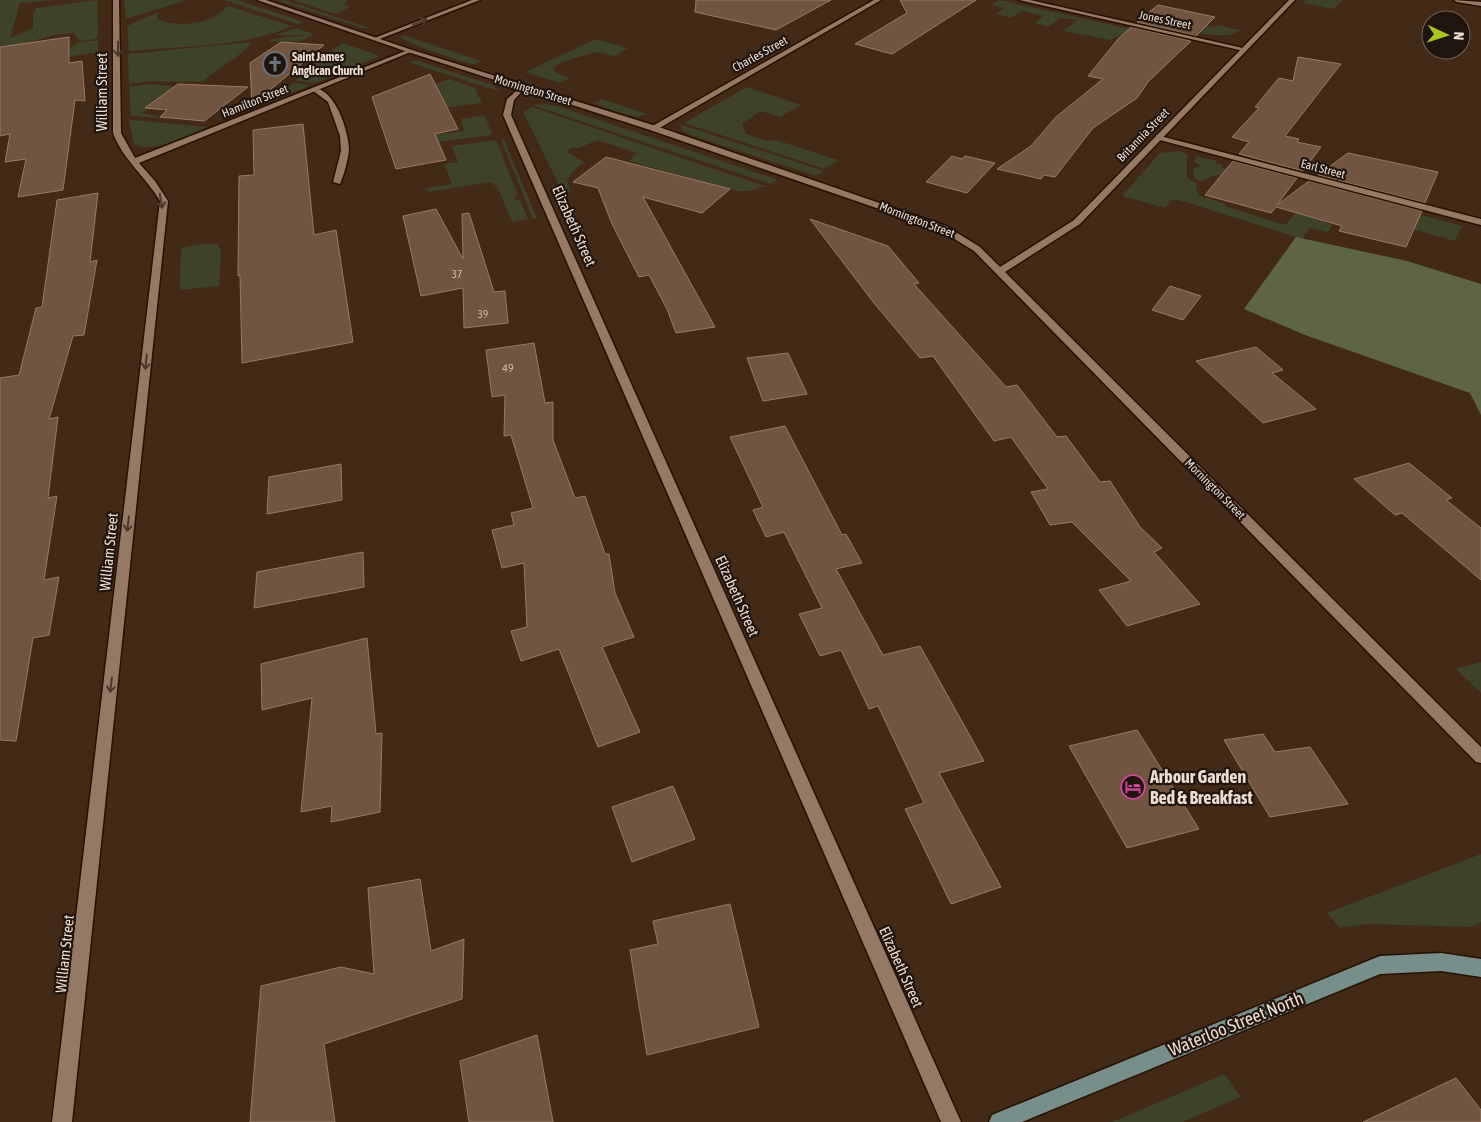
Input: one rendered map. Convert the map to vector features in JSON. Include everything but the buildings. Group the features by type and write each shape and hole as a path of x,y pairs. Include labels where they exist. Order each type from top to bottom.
{"main road":[{"name":"Waterloo Street North","path":"999,1122 1380,965 1442,962 1481,968"}],"street":[{"name":"William Street","path":"62,1122 164,201 136,161 121,147 117,133 118,53 116,0"},
{"name":"Mornington Street","path":"260,0 410,51 652,128 943,228 976,249 1481,757"},
{"path":"375,39 477,0"},
{"name":"Charles Street","path":"652,128 878,0"},
{"name":"Jones Street","path":"1022,0 1244,49"},
{"name":"Britannia Street","path":"999,272 1018,258 1077,222 1292,0"},
{"path":"1457,0 1481,4"},
{"name":"Hamilton Street","path":"136,161 410,51"},
{"name":"Elizabeth Street","path":"523,87 511,99 507,115 951,1122"},
{"path":"314,89 331,101 344,136 345,151 337,182"},
{"name":"Earl Street","path":"1159,137 1481,222"}],"green space":[{"path":"0,0 60,0 20,3 10,38 33,28 33,12 37,8 97,0 98,36 95,39 80,41 73,33 53,35 23,44 20,52 0,59"},
{"path":"124,0 187,0 126,19"},
{"path":"224,0 237,0 304,22 298,24"},
{"path":"276,0 285,0 372,29 362,28"},
{"path":"292,0 346,0 348,1 343,4 350,7 335,14"},
{"path":"999,0 1131,29 1111,40 1063,31 1077,20 1060,18 1048,27 1035,23 1043,16 1022,11 1011,18 996,14 1004,8 992,5"},
{"path":"1307,0 1343,0 1333,9 1303,3"},
{"path":"228,6 292,26 273,33 233,42 129,51 127,26 158,12 157,19 166,22 194,23 213,17"},
{"path":"1169,17 1215,27 1217,25 1240,30 1233,34 1214,35 1161,23"},
{"path":"296,28 314,34 301,41 269,42 272,39 307,35 276,35"},
{"path":"403,35 481,61 474,64 449,57 406,41 401,38"},
{"path":"596,39 628,48 615,56 595,52 563,62 553,68 555,72 570,78 560,83 525,72"},
{"path":"98,40 98,52 67,57 66,51 77,43"},
{"path":"252,42 241,53 202,82 150,81 129,84 128,54"},
{"path":"343,43 380,56 316,83 296,81 321,58"},
{"path":"412,61 419,61 492,85 501,92 411,63"},
{"path":"449,79 475,88 482,103 436,109 417,98 437,87 433,85"},
{"path":"294,83 311,85 269,102 260,100"},
{"path":"148,84 179,87 142,113 172,119 131,116 129,87"},
{"path":"747,87 801,105 780,117 760,111 742,124 746,134 764,140 779,141 838,160 825,169 684,123"},
{"path":"602,99 647,114 642,116 628,115 595,103"},
{"path":"545,104 560,107 778,180 771,184 532,105"},
{"path":"532,107 765,186 749,191 736,191 629,161 637,153 597,140 579,148 571,148 567,152 584,162 567,179 570,192 563,193 523,112"},
{"path":"485,115 492,135 405,146 403,139 464,131 461,119"},
{"path":"129,120 207,127 171,143 161,146 142,147 134,144"},
{"path":"680,125 824,171 816,176 691,135 682,130"},
{"path":"496,140 518,195 514,196 515,200 520,200 528,219 512,222 498,188 491,182 429,192 426,188 452,184 444,164 458,162 452,146"},
{"path":"501,140 504,140 537,219 533,219"},
{"path":"1178,151 1187,154 1187,178 1196,183 1198,195 1225,204 1227,207 1285,225 1296,213 1333,225 1328,232 1309,228 1302,239 1186,202 1173,199 1165,208 1122,196 1160,153"},
{"path":"1196,156 1216,161 1216,163 1222,165 1222,168 1237,171 1279,191 1217,175 1200,181 1194,178 1193,168 1201,166 1194,162"},
{"path":"1403,210 1462,226 1455,241 1395,224"},
{"path":"1296,237 1407,261 1481,284 1481,415 1470,393 1305,335 1244,309"},
{"path":"218,244 221,252 219,286 180,290 181,248"},
{"path":"1481,662 1481,693 1456,669"},
{"path":"1481,854 1481,922 1472,927 1368,924 1340,928 1327,913"},
{"path":"1224,1074 1241,1097 1183,1122 1112,1122"}],"place":[{"name":"Saint James Anglican Church","path":"275,64"},
{"name":"Arbour Garden Bed & Breakfast","path":"1133,787"}]}
